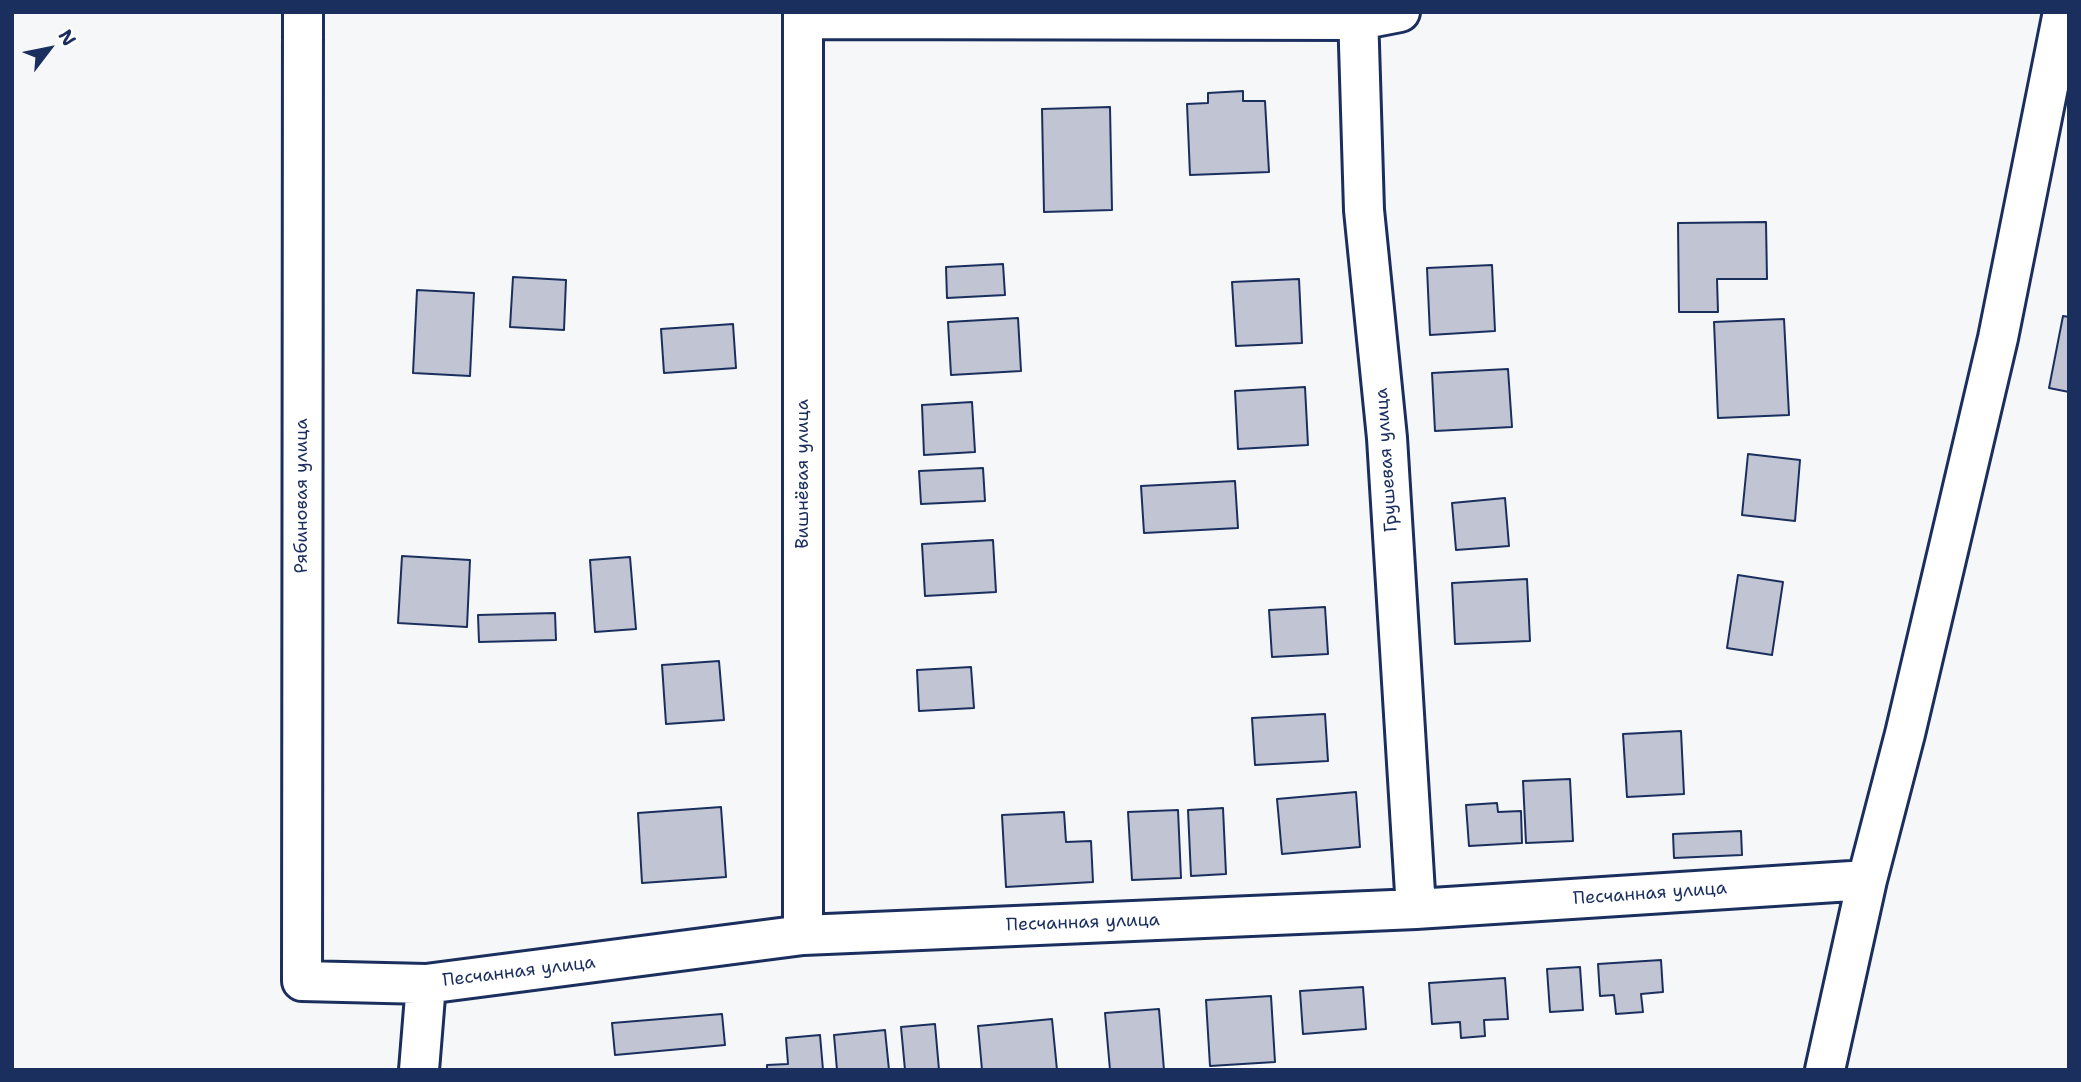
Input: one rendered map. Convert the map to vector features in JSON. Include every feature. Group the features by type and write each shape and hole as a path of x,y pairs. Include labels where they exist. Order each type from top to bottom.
{"street":[{"name":"Рябиновая улица","path":"302,981 303,12"},
{"path":"803,16 1359,16 1399,12"},
{"path":"1825,1070 1867,880 1905,734 1998,338 2063,12"},
{"name":"Вишнёвая улица","path":"803,16 803,935"},
{"name":"Грушевая улица","path":"1359,16 1364,211 1387,438 1416,909"},
{"name":"Песчанная улица","path":"302,981 426,984 803,935 1416,909 1867,880"},
{"path":"419,1070 426,984"}],"building":[{"path":"1243,91 1243,101 1265,101 1269,172 1190,175 1187,104 1208,103 1208,93"},
{"path":"1110,107 1112,210 1044,212 1042,109"},
{"path":"1766,222 1767,279 1717,279 1718,312 1679,312 1678,223"},
{"path":"1003,264 1005,295 947,298 946,267"},
{"path":"1492,265 1495,331 1430,335 1427,268"},
{"path":"513,277 566,280 564,330 510,327"},
{"path":"1299,279 1302,343 1236,346 1232,282"},
{"path":"417,290 474,293 470,376 413,373"},
{"path":"2063,316 2069,317 2069,392 2049,388"},
{"path":"1018,318 1021,371 951,375 948,322"},
{"path":"1784,319 1789,415 1718,418 1714,322"},
{"path":"733,324 736,368 664,373 661,329"},
{"path":"1508,369 1512,427 1435,431 1432,373"},
{"path":"1305,387 1308,445 1238,449 1235,391"},
{"path":"972,402 975,452 924,455 922,405"},
{"path":"1748,454 1800,460 1795,521 1742,515"},
{"path":"983,468 985,501 921,504 919,471"},
{"path":"1235,481 1238,528 1144,533 1141,486"},
{"path":"1505,498 1509,546 1456,550 1452,503"},
{"path":"993,540 996,592 925,596 922,544"},
{"path":"402,556 470,560 467,627 398,623"},
{"path":"630,557 636,629 595,632 590,560"},
{"path":"1738,575 1783,582 1772,655 1727,648"},
{"path":"1527,579 1530,641 1455,644 1452,583"},
{"path":"1325,607 1328,654 1272,657 1269,610"},
{"path":"555,613 556,640 479,642 478,615"},
{"path":"719,661 724,720 666,724 662,665"},
{"path":"971,667 974,708 919,711 917,670"},
{"path":"1325,714 1328,761 1255,765 1252,718"},
{"path":"1681,731 1684,794 1627,797 1623,734"},
{"path":"1570,779 1573,841 1526,843 1523,781"},
{"path":"1356,792 1360,847 1282,854 1277,799"},
{"path":"1497,803 1498,812 1521,811 1522,843 1469,846 1466,805"},
{"path":"721,807 726,877 642,883 638,813"},
{"path":"1223,808 1226,874 1191,876 1188,810"},
{"path":"1178,810 1181,878 1132,880 1128,812"},
{"path":"1064,812 1066,842 1091,841 1093,882 1006,887 1002,815"},
{"path":"1741,831 1742,855 1674,858 1673,834"},
{"path":"1661,960 1663,992 1641,994 1643,1012 1616,1014 1614,995 1600,996 1598,964"},
{"path":"1580,967 1583,1010 1550,1012 1547,969"},
{"path":"1505,978 1508,1019 1484,1020 1485,1036 1461,1038 1460,1022 1432,1024 1429,983"},
{"path":"1363,987 1366,1029 1303,1034 1300,991"},
{"path":"1271,996 1275,1062 1210,1066 1206,1000"},
{"path":"1159,1009 1164,1070 1110,1070 1105,1013"},
{"path":"722,1014 725,1045 615,1055 612,1023"},
{"path":"1052,1019 1057,1070 982,1070 978,1026"},
{"path":"935,1024 939,1070 905,1070 901,1027"},
{"path":"885,1030 889,1070 837,1070 834,1035"},
{"path":"820,1035 823,1070 767,1070 767,1065 788,1064 786,1038"}]}
